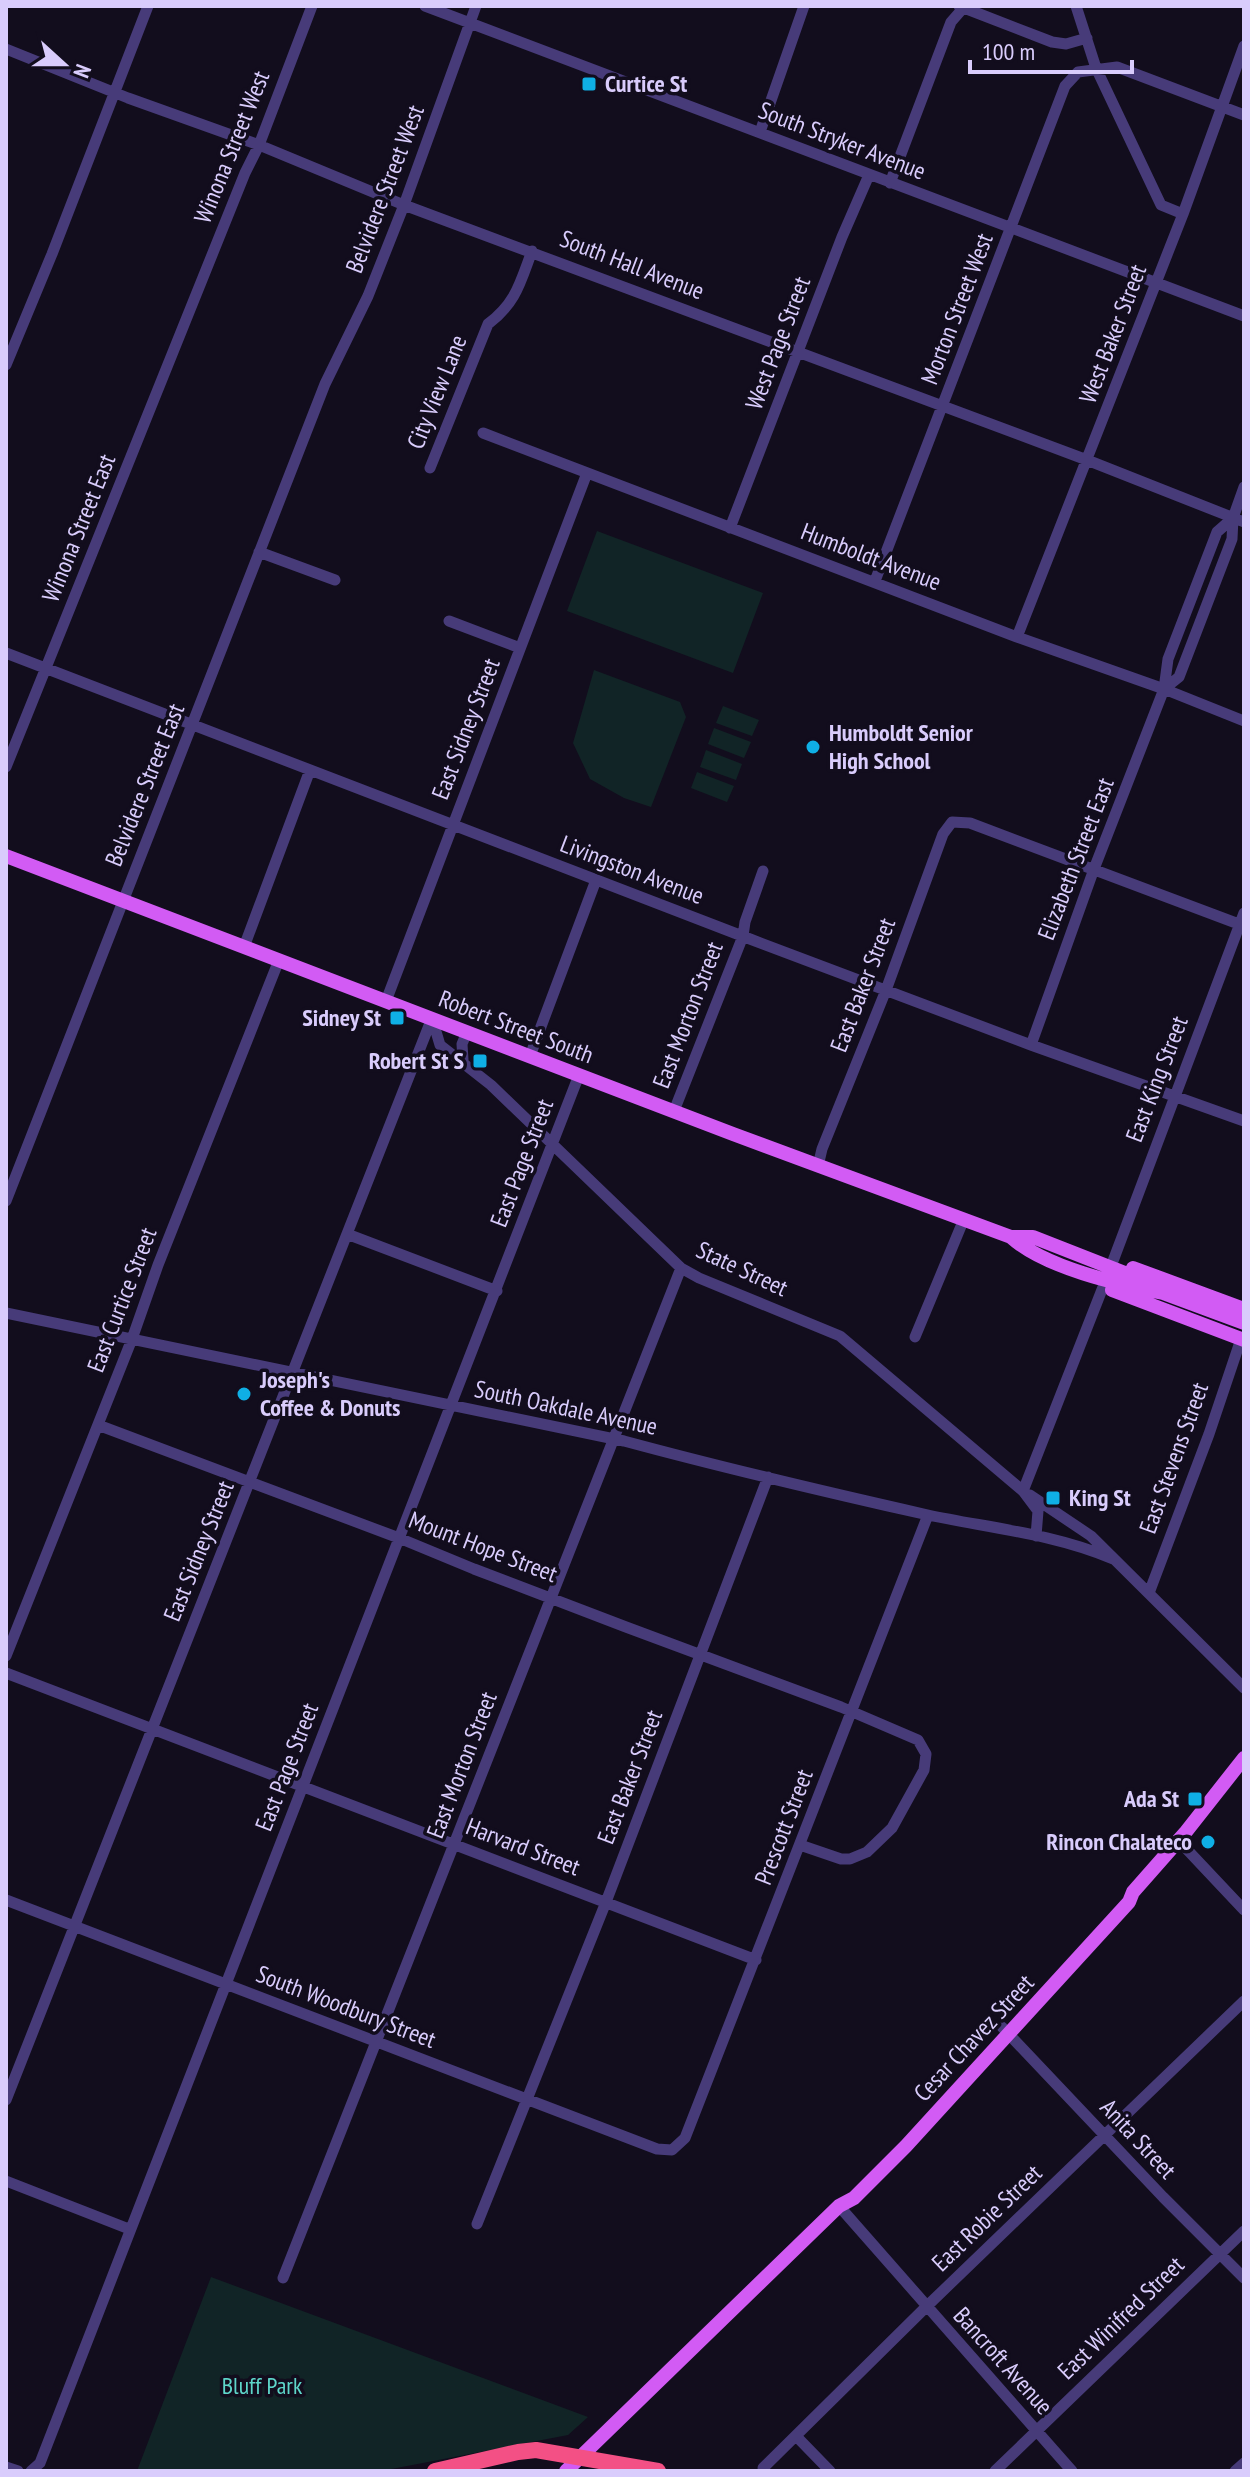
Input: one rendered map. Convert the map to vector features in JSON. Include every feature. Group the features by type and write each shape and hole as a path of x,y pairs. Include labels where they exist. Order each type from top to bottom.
{"highway":[{"path":"435,2471 518,2452 543,2450 658,2471"}],"main road":[{"name":"Robert Street South","path":"6,856 1011,1237 1031,1252 1081,1272 1163,1293"},
{"name":"Robert Street South","path":"1011,1237 1031,1236 1135,1277 1163,1293 1244,1323"},
{"path":"1086,1257 1113,1261 1244,1309"},
{"path":"1081,1272 1103,1287 1242,1339"},
{"name":"Cesar Chavez Street","path":"566,2471 839,2206 854,2198 906,2146 1006,2030 1129,1902 1133,1892 1179,1841 1244,1758"}],"street":[{"path":"6,365 148,6"},
{"name":"Winona Street West","path":"192,305 259,145 312,6"},
{"name":"South Stryker Avenue","path":"425,6 1244,316"},
{"name":"Belvidere Street West","path":"325,384 368,296 476,6"},
{"path":"760,132 804,6"},
{"path":"890,183 951,22 963,7 1052,42 1066,44 1087,38"},
{"path":"1080,7 1096,68 1161,205 1183,214"},
{"name":"West Baker Street","path":"1017,637 1183,214 1244,46"},
{"name":"South Hall Avenue","path":"6,49 115,93 259,145 404,205 1087,460 1238,520"},
{"path":"1096,68 1117,67 1244,115"},
{"name":"Morton Street West","path":"875,581 1065,86 1078,72 1096,68"},
{"name":"West Page Street","path":"730,528 842,237 869,175"},
{"name":"City View Lane","path":"430,468 488,324 506,311 515,298 532,251"},
{"name":"Winona Street East","path":"6,767 192,305"},
{"name":"Belvidere Street East","path":"6,1201 325,384"},
{"name":"Humboldt Avenue","path":"483,433 1244,721"},
{"name":"East Sidney Street","path":"386,1001 587,473"},
{"name":"Elizabeth Street East","path":"1031,1045 1094,869 1164,689 1179,677 1232,539 1244,487"},
{"path":"259,552 335,580"},
{"path":"449,621 520,648"},
{"name":"Livingston Avenue","path":"6,653 1031,1045 1244,1121"},
{"path":"244,947 310,770"},
{"name":"East Baker Street","path":"818,1166 943,834 952,822 970,823 1094,869"},
{"path":"1094,869 1243,921"},
{"name":"East Morton Street","path":"674,1111 743,936 763,871"},
{"path":"530,1056 596,880"},
{"name":"East King Street","path":"1113,1261 1243,921"},
{"name":"East Curtice Street","path":"6,1656 279,960"},
{"name":"East Sidney Street","path":"6,2100 432,1018"},
{"name":"State Street","path":"432,1018 440,1045 491,1085 681,1268 840,1336 1023,1491 1079,1526 1244,1688"},
{"path":"463,1060 462,1044 467,1032"},
{"name":"East Page Street","path":"31,2471 40,2463 579,1075"},
{"path":"915,1337 964,1219"},
{"path":"347,1234 497,1291"},
{"name":"East Morton Street","path":"283,2278 681,1268"},
{"path":"1023,1491 1103,1287"},
{"name":"South Oakdale Avenue","path":"6,1313 613,1439 928,1515 1080,1546 1113,1559"},
{"name":"East Stevens Street","path":"1149,1593 1242,1339"},
{"name":"Mount Hope Street","path":"98,1425 701,1654 918,1740 926,1754 924,1770 892,1828 860,1857 841,1859 800,1845"},
{"name":"East Baker Street","path":"477,2224 606,1902 768,1477"},
{"name":"State Street","path":"1023,1491 1038,1511 1036,1536"},
{"name":"Prescott Street","path":"672,2150 685,2138 928,1515"},
{"name":"Harvard Street","path":"6,1673 756,1960"},
{"path":"1179,1841 1244,1910"},
{"name":"South Woodbury Street","path":"6,1900 657,2149 672,2150"},
{"name":"East Robie Street","path":"763,2468 1244,2001"},
{"name":"Anita Street","path":"1006,2030 1104,2136 1244,2278"},
{"path":"6,2181 129,2229"},
{"name":"Bancroft Avenue","path":"839,2206 1072,2471"},
{"name":"East Winifred Street","path":"995,2471 1244,2231"},
{"path":"796,2436 830,2471"},
{"path":"1235,2471 1244,2463"},
{"path":"6,2467 18,2471"}],"green space":[{"path":"597,531 763,593 733,673 567,611"},
{"path":"594,670 680,702 686,717 651,807 624,798 590,779 573,743"},
{"path":"723,706 759,720 752,736 716,723"},
{"path":"714,728 751,742 744,758 708,744"},
{"path":"706,750 742,764 736,780 700,767"},
{"path":"697,772 734,786 727,802 691,788"},
{"name":"Bluff Park","path":"211,2277 588,2417 568,2435 381,2471 137,2471"}],"place":[{"name":"Curtice St","path":"589,84"},
{"name":"Humboldt Senior High School","path":"813,747"},
{"name":"Sidney St","path":"397,1018"},
{"name":"Robert St S","path":"480,1061"},
{"name":"Joseph's Coffee & Donuts","path":"244,1394"},
{"name":"King St","path":"1053,1498"},
{"name":"Ada St","path":"1195,1799"},
{"name":"Rincon Chalateco","path":"1208,1842"}]}
